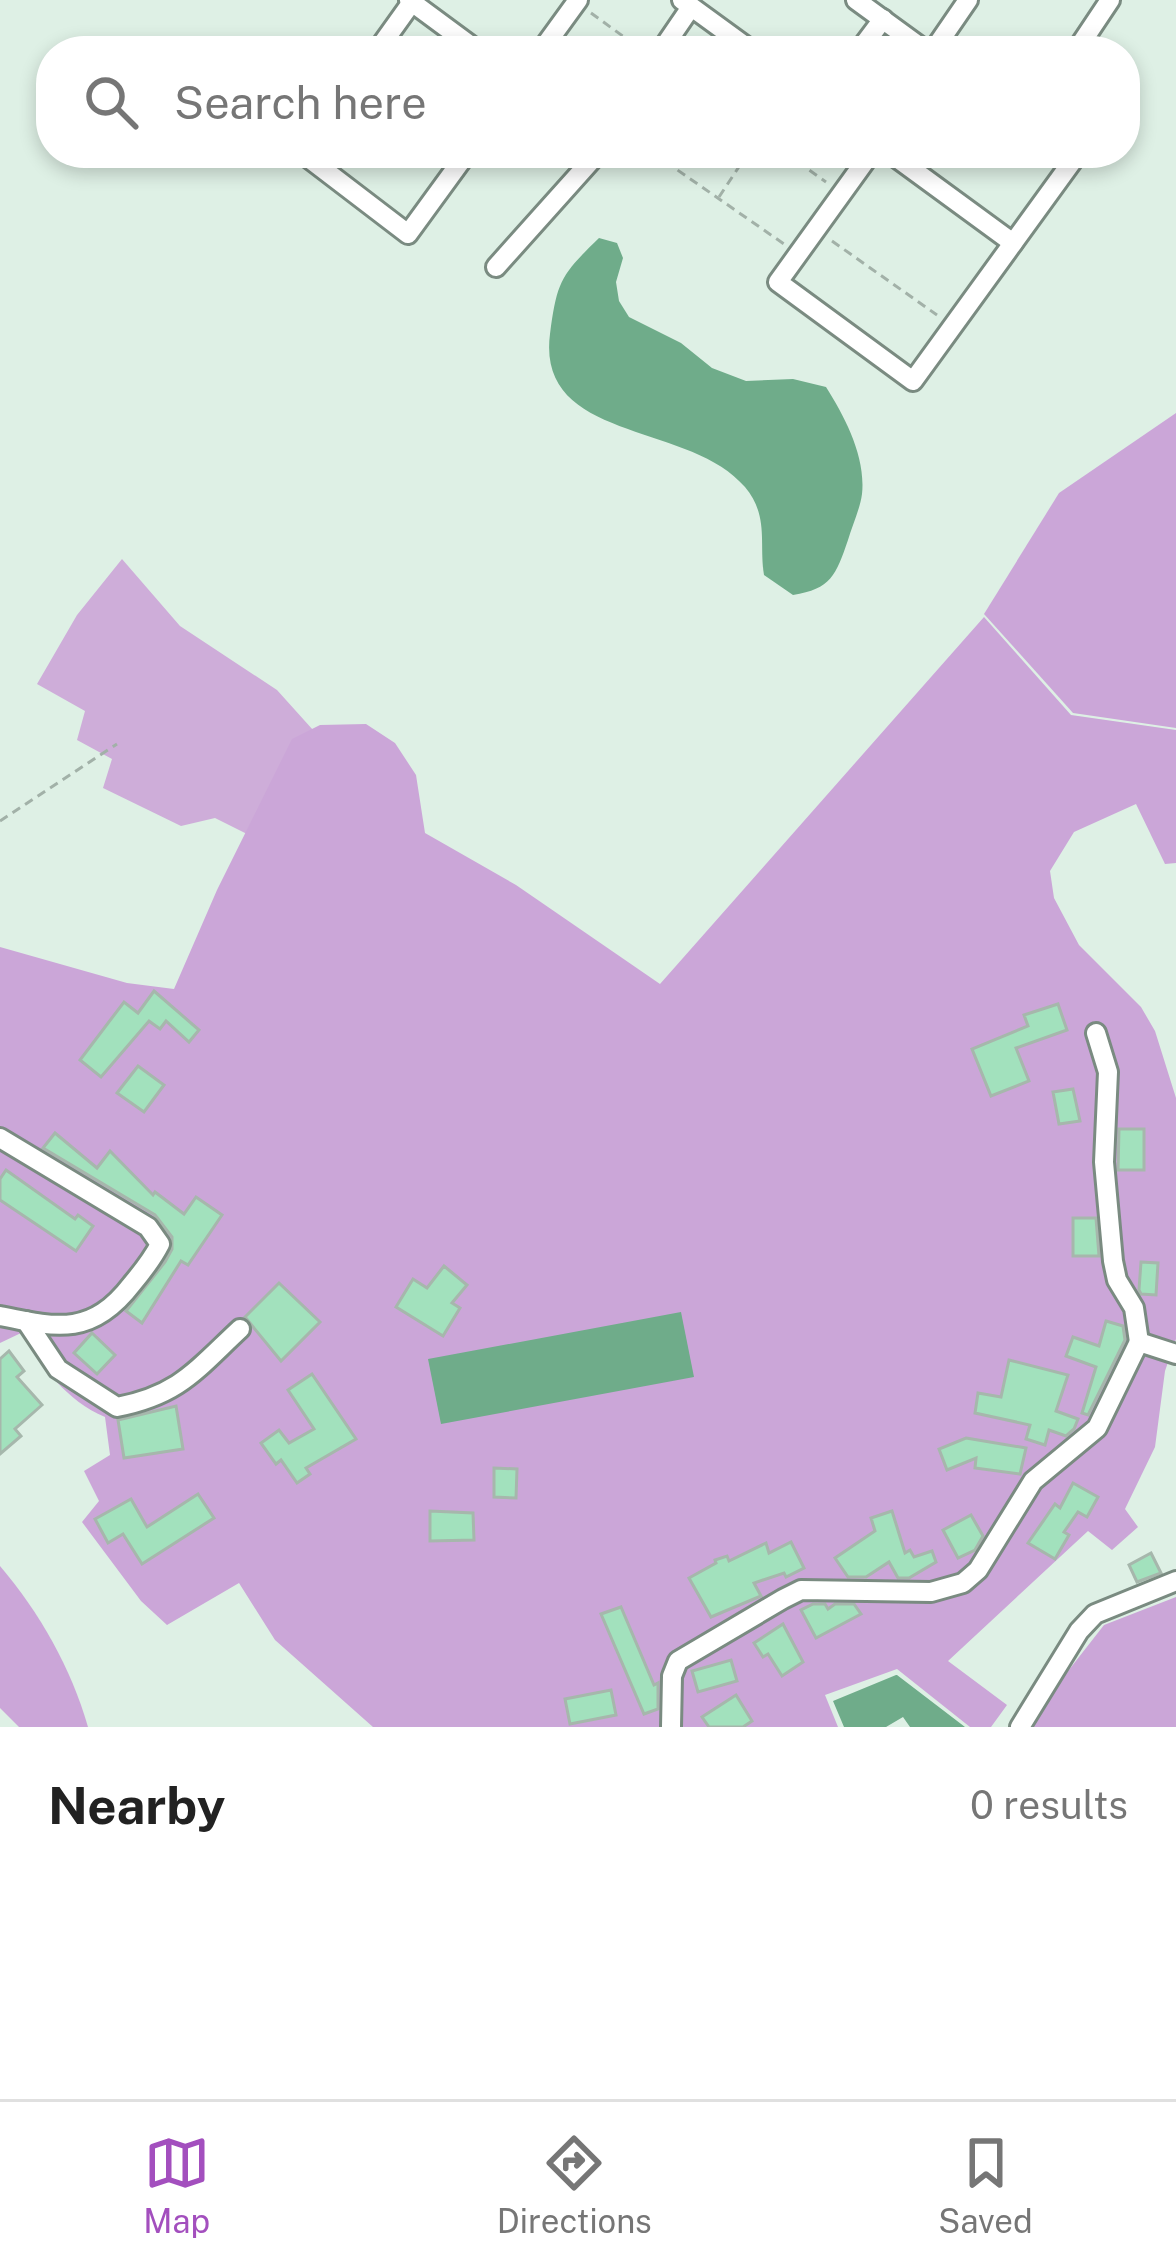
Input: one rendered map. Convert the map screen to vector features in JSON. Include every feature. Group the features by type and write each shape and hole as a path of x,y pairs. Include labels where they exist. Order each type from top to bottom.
{"street":[{"path":"856,0 907,36"},
{"path":"940,36 968,0"},
{"path":"1086,36 1110,0"},
{"path":"387,36 411,1 458,36"},
{"path":"552,36 577,1"},
{"path":"669,36 687,3 732,36"},
{"path":"870,36 883,19"},
{"path":"322,168 408,234 456,168"},
{"path":"496,267 585,168"},
{"path":"860,168 778,282 913,381 1067,168"},
{"path":"910,168 1013,243"},
{"path":"670,1727 672,1676 678,1661 801,1590 931,1592 963,1582 978,1570 1033,1481 1097,1428 1138,1342 1134,1308 1117,1280 1113,1261 1104,1162 1108,1072 1096,1033"},
{"path":"0,1138 148,1227 160,1244 122,1297 92,1322 55,1326 0,1316"},
{"path":"26,1321 58,1369 117,1407 177,1388 240,1329"},
{"path":"1138,1342 1176,1354"},
{"path":"1020,1727 1067,1648 1095,1614 1176,1581"}],"path":[{"path":"577,1 623,36"},
{"path":"675,168 798,254"},
{"path":"718,198 738,168"},
{"path":"806,168 842,194"},
{"path":"816,229 952,326"},
{"path":"0,821 117,744"}],"shaded area":[{"path":"599,238 617,243 623,258 616,282 619,301 629,317 681,343 712,368 746,381 793,379 826,387 853,438 862,494 844,552 824,584 793,595 764,575 762,529 753,498 720,466 591,413 567,395 552,369 555,302 569,271"},
{"path":"1176,413 1176,728 1073,713 984,614 1059,493"},
{"path":"122,559 180,626 277,690 313,730 249,835 215,818 181,826 103,788 112,759 77,740 85,711 37,684 77,615"},
{"path":"984,617 1071,715 1176,730 1176,863 1165,864 1136,804 1074,832 1050,871 1054,898 1079,945 1141,1007 1155,1031 1176,1098 1176,1339 1165,1371 1155,1447 1125,1509 1138,1527 1112,1550 1088,1531 948,1661 1007,1705 991,1727 970,1727 897,1669 825,1695 838,1727 373,1727 275,1640 239,1583 167,1625 141,1601 82,1522 99,1501 84,1471 110,1455 105,1417 57,1382 21,1333 0,1343 0,947 127,983 174,989 292,739 320,725 366,724 395,743 416,775 425,833 516,885 660,984"},
{"path":"681,1312 694,1377 441,1424 428,1359"},
{"path":"0,1566 53,1642 88,1727 19,1727 0,1708"},
{"path":"1176,1597 1176,1727 1032,1727 1054,1689 1104,1625"},
{"path":"896,1675 965,1727 910,1727 903,1717 886,1727 844,1727 833,1701"}],"building":[{"path":"154,991 199,1030 189,1042 166,1021 160,1029 149,1021 101,1077 80,1060 124,1002 138,1013"},
{"path":"1058,1004 1067,1030 1016,1048 1029,1081 991,1096 972,1049 1028,1026 1024,1015"},
{"path":"138,1066 164,1085 144,1112 117,1093"},
{"path":"1073,1089 1080,1121 1059,1124 1053,1092"},
{"path":"1119,1129 1144,1129 1144,1170 1118,1170"},
{"path":"55,1133 97,1168 110,1151 153,1195 155,1192 184,1214 196,1197 222,1215 188,1265 181,1261 142,1323 126,1311 165,1262 172,1237 155,1215 43,1148"},
{"path":"6,1170 75,1219 78,1215 93,1226 76,1251 0,1200 0,1179"},
{"path":"1073,1218 1096,1218 1099,1256 1073,1256"},
{"path":"1141,1262 1158,1263 1156,1295 1139,1290"},
{"path":"444,1266 467,1285 452,1303 460,1308 443,1336 396,1307 413,1279 427,1288"},
{"path":"279,1283 320,1322 281,1361 245,1317"},
{"path":"1106,1321 1123,1326 1125,1340 1088,1415 1082,1413 1096,1367 1066,1356 1073,1337 1099,1346"},
{"path":"92,1333 115,1355 97,1374 74,1353"},
{"path":"9,1351 24,1371 17,1377 42,1405 15,1429 21,1436 0,1454 0,1359"},
{"path":"1009,1360 1068,1375 1056,1411 1078,1419 1066,1436 1049,1430 1045,1445 1026,1439 1030,1425 975,1413 978,1393 1001,1397"},
{"path":"312,1374 356,1439 306,1468 310,1474 297,1483 261,1443 279,1430 289,1443 314,1429 288,1390"},
{"path":"176,1406 183,1449 124,1458 118,1420"},
{"path":"966,1438 1026,1448 1020,1474 975,1468 976,1458 947,1470 939,1449"},
{"path":"494,1468 517,1469 516,1498 494,1497"},
{"path":"1073,1483 1098,1497 1087,1517 1078,1512 1064,1532 1069,1535 1055,1559 1028,1543 1055,1504 1060,1508"},
{"path":"198,1494 214,1518 142,1564 123,1534 108,1543 95,1519 131,1499 147,1527"},
{"path":"430,1511 473,1513 474,1540 430,1541"},
{"path":"892,1511 905,1553 910,1550 914,1557 932,1551 936,1562 909,1578 898,1578 889,1562 866,1577 848,1577 835,1558 875,1531 871,1518"},
{"path":"971,1515 983,1536 975,1550 958,1558 943,1530"},
{"path":"791,1542 804,1568 754,1583 761,1596 711,1617 689,1578 715,1560 727,1556 729,1561 766,1543 769,1553"},
{"path":"1151,1553 1161,1573 1137,1582 1129,1565"},
{"path":"825,1604 828,1609 854,1604 861,1614 816,1638 801,1610"},
{"path":"621,1607 654,1685 658,1683 658,1709 644,1714 601,1614"},
{"path":"783,1624 803,1662 782,1676 754,1643"},
{"path":"731,1660 737,1681 698,1692 692,1671"},
{"path":"611,1690 616,1715 570,1724 565,1699"},
{"path":"736,1695 752,1721 743,1727 709,1727 702,1717"}]}
